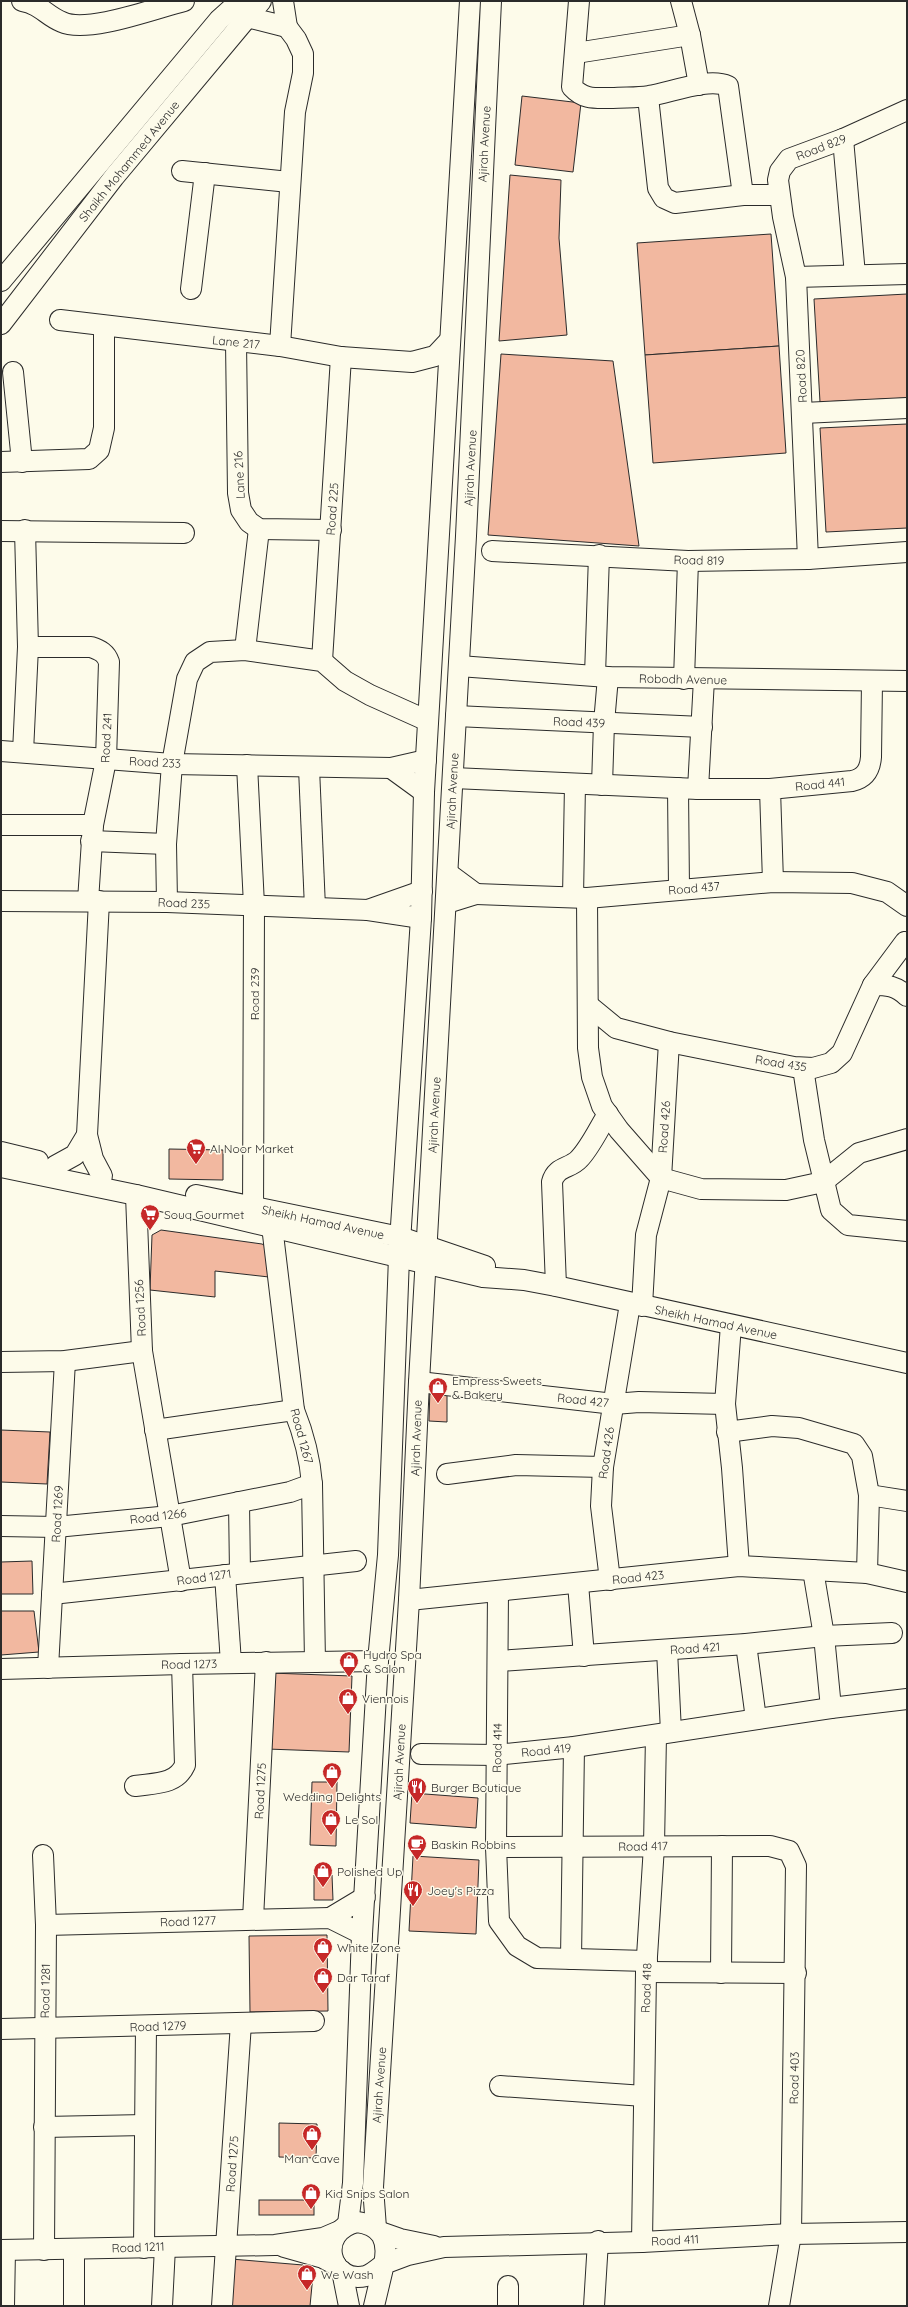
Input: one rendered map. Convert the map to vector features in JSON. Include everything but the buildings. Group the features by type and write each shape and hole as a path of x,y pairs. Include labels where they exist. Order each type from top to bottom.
{"street":[{"path":"31,2 62,23 90,26 184,1"},
{"name":"Shaikh Mohammed Avenue","path":"1,281 219,20 261,1"},
{"path":"280,346 289,182 295,112 303,74 303,54 296,39 287,27 283,1"},
{"name":"Ajirah Avenue","path":"342,2228 354,2183 362,1934 378,1661 388,1555 400,1237 421,918 424,792 470,1"},
{"name":"Ajirah Avenue","path":"378,2230 373,2187 410,1600 419,1382 449,874 491,1"},
{"path":"579,1 576,53 572,87 578,94 589,98 648,97 699,85 722,84 728,86 743,195"},
{"path":"681,1 690,35 699,85"},
{"path":"244,9 287,27"},
{"name":"Shaikh Mohammed Avenue","path":"1,324 244,9"},
{"path":"576,53 690,35"},
{"path":"648,97 658,188 664,198 675,203 743,195 778,195"},
{"name":"Road 829","path":"778,195 779,176 789,159 843,139 907,110"},
{"path":"843,139 855,275"},
{"path":"182,171 289,182"},
{"path":"191,289 205,173"},
{"name":"Road 820","path":"778,195 796,277 803,412 808,559"},
{"path":"796,277 907,274"},
{"name":"Lane 217","path":"60,320 280,346 342,357 412,362 435,356 450,340"},
{"path":"1,462 89,459 99,450 104,428 104,326"},
{"name":"Lane 216","path":"236,342 238,493 241,510 248,522 259,529"},
{"name":"Road 225","path":"322,661 342,357"},
{"name":"Lane 217","path":"412,362 440,375 447,382"},
{"path":"13,372 22,462"},
{"path":"803,412 907,408"},
{"path":"245,650 259,529 331,530"},
{"path":"23,752 28,647 25,530"},
{"path":"1,531 25,530 184,533"},
{"name":"Road 819","path":"466,536 492,551 599,555 688,561 808,559 907,552"},
{"path":"463,582 492,551"},
{"path":"599,555 601,676 604,723 602,785"},
{"path":"684,679 688,561"},
{"name":"Road 241","path":"28,647 91,647 101,650 107,656 109,662 106,760 92,833 93,901 88,1135 93,1159 102,1176"},
{"path":"167,902 166,844 172,764 187,679 195,662 210,652 245,650 322,661 351,685 428,721"},
{"name":"Robodh Avenue","path":"459,666 601,676 684,679 907,681"},
{"path":"698,789 704,679"},
{"name":"Road 441","path":"770,789 860,779 866,773 871,766 872,757 872,681"},
{"name":"Road 439","path":"456,716 702,727"},
{"name":"Road 233","path":"1,751 172,764 309,768 391,768 426,760"},
{"name":"Road 239","path":"247,765 254,905 263,1217"},
{"path":"309,768 315,908"},
{"path":"391,768 424,792"},
{"path":"453,778 698,789 770,789 773,882"},
{"path":"575,784 580,897 588,1005 588,1048 592,1077 602,1106 619,1130 661,1178 701,1189 786,1190 823,1182 859,1153 907,1139"},
{"path":"678,788 679,889"},
{"path":"1,825 92,833 166,844"},
{"path":"449,874 476,894"},
{"name":"Road 437","path":"447,903 476,894 580,897 773,882 852,883 887,892 907,906"},
{"name":"Road 235","path":"368,910 422,891"},
{"name":"Road 235","path":"1,900 167,902 254,905 368,910 421,918"},
{"name":"Road 435","path":"588,1005 616,1028 669,1042 803,1068 813,1068 831,1063 842,1053 873,986 906,947"},
{"path":"873,986 889,985 900,989 907,996"},
{"path":"588,1048 604,1033 616,1028"},
{"name":"Road 426","path":"610,1580 601,1506 603,1467 614,1404 636,1305 646,1234 661,1178 669,1042"},
{"path":"803,1068 814,1140 831,1210 848,1225 907,1231"},
{"path":"556,1286 552,1182 554,1174 560,1169 578,1161 608,1114"},
{"path":"56,1166 75,1155 88,1135"},
{"name":"Sheikh Hamad Avenue","path":"1,1152 263,1217 399,1257 426,1254"},
{"name":"Sheikh Hamad Avenue","path":"1,1167 136,1195 263,1217 400,1237 426,1254 483,1276 524,1280 556,1286 636,1305 907,1363"},
{"name":"Road 1256","path":"1,1362 65,1361 142,1351 136,1195"},
{"name":"Road 1267","path":"263,1217 294,1410 308,1452 312,1484 315,1662"},
{"path":"732,1325 725,1404 732,1468 739,1566"},
{"path":"142,1351 181,1581"},
{"name":"Road 1269","path":"48,1668 65,1361"},
{"name":"Road 427","path":"419,1382 614,1404 639,1402 725,1404"},
{"path":"156,1430 294,1410"},
{"path":"727,1432 772,1426 799,1428 854,1444 862,1456 869,1495 867,1573"},
{"path":"447,1474 516,1465 603,1467"},
{"name":"Road 1266","path":"1,1526 56,1527 170,1516 290,1492 312,1484"},
{"path":"869,1495 907,1500"},
{"path":"231,1663 232,1574 239,1502"},
{"name":"Road 1271","path":"52,1594 181,1581 314,1564 356,1561"},
{"name":"Road 423","path":"410,1600 578,1584 739,1566 867,1573 907,1582"},
{"path":"813,1570 824,1636 831,1708"},
{"path":"578,1584 584,1656"},
{"name":"Road 414","path":"498,1592 499,1661 496,1755 496,1847 499,1921 517,1946 537,1958 570,1959"},
{"name":"Road 421","path":"499,1661 746,1644 824,1636 892,1633"},
{"path":"746,1644 756,1719"},
{"path":"663,1734 667,1650"},
{"name":"Road 1273","path":"1,1669 266,1662 378,1661"},
{"name":"Road 1275","path":"253,1919 266,1662"},
{"path":"135,1786 173,1780 181,1774 185,1765 182,1664"},
{"name":"Road 419","path":"400,1752 421,1754 496,1755 574,1747 831,1708 907,1699"},
{"path":"401,1728 421,1754"},
{"name":"Road 418","path":"642,2242 647,1967 654,1846 663,1734"},
{"path":"574,1747 570,1959 721,1973 796,1973"},
{"path":"721,1973 722,1846"},
{"name":"Road 417","path":"496,1847 770,1846 789,1851"},
{"name":"Road 403","path":"779,2306 791,2234 796,1973 796,1866 789,1851"},
{"name":"Road 1281","path":"43,1855 46,1925 44,2250"},
{"path":"330,1918 365,1897"},
{"name":"Road 1277","path":"46,1925 330,1918 362,1934"},
{"name":"Road 1279","path":"1,2029 45,2030 314,2021"},
{"name":"Road 1275","path":"222,2306 241,2023"},
{"path":"144,2248 146,2026"},
{"path":"500,2086 644,2096"},
{"path":"44,2127 145,2125"},
{"path":"349,2306 339,2268 331,2248 342,2228 357,2222 367,2223 378,2230 386,2248 384,2264 374,2306"},
{"name":"Road 1211","path":"3,2250 274,2245 323,2238 342,2228"},
{"name":"Road 411","path":"378,2230 400,2240 444,2247"},
{"name":"Road 411","path":"384,2264 408,2255 444,2247 598,2241 642,2242 791,2234 907,2232"},
{"path":"594,2306 598,2241"},
{"name":"Road 1211","path":"274,2245 323,2258 339,2268"},
{"path":"162,2306 165,2247"},
{"path":"74,2249 74,2306"},
{"path":"3,2250 4,2306"},
{"path":"339,2268 359,2277 368,2276 384,2264"},
{"path":"508,2286 508,2306"}],"place":[{"name":"Al Noor Market","path":"196,1165"},
{"name":"Souq Gourmet","path":"150,1231"},
{"name":"Empress Sweets & Bakery","path":"438,1404"},
{"name":"Hydro Spa & Salon","path":"349,1678"},
{"name":"Viennois","path":"348,1715"},
{"name":"Wedding Delights","path":"332,1789"},
{"name":"Burger Boutique","path":"417,1804"},
{"name":"Le Sol","path":"331,1836"},
{"name":"Baskin Robbins","path":"417,1861"},
{"name":"Polished Up","path":"323,1888"},
{"name":"Joey's Pizza","path":"413,1907"},
{"name":"White Zone","path":"323,1964"},
{"name":"Dar Taraf","path":"323,1994"},
{"name":"Man Cave","path":"312,2151"},
{"name":"Kid Snips Salon","path":"311,2210"},
{"name":"We Wash","path":"307,2291"}]}
